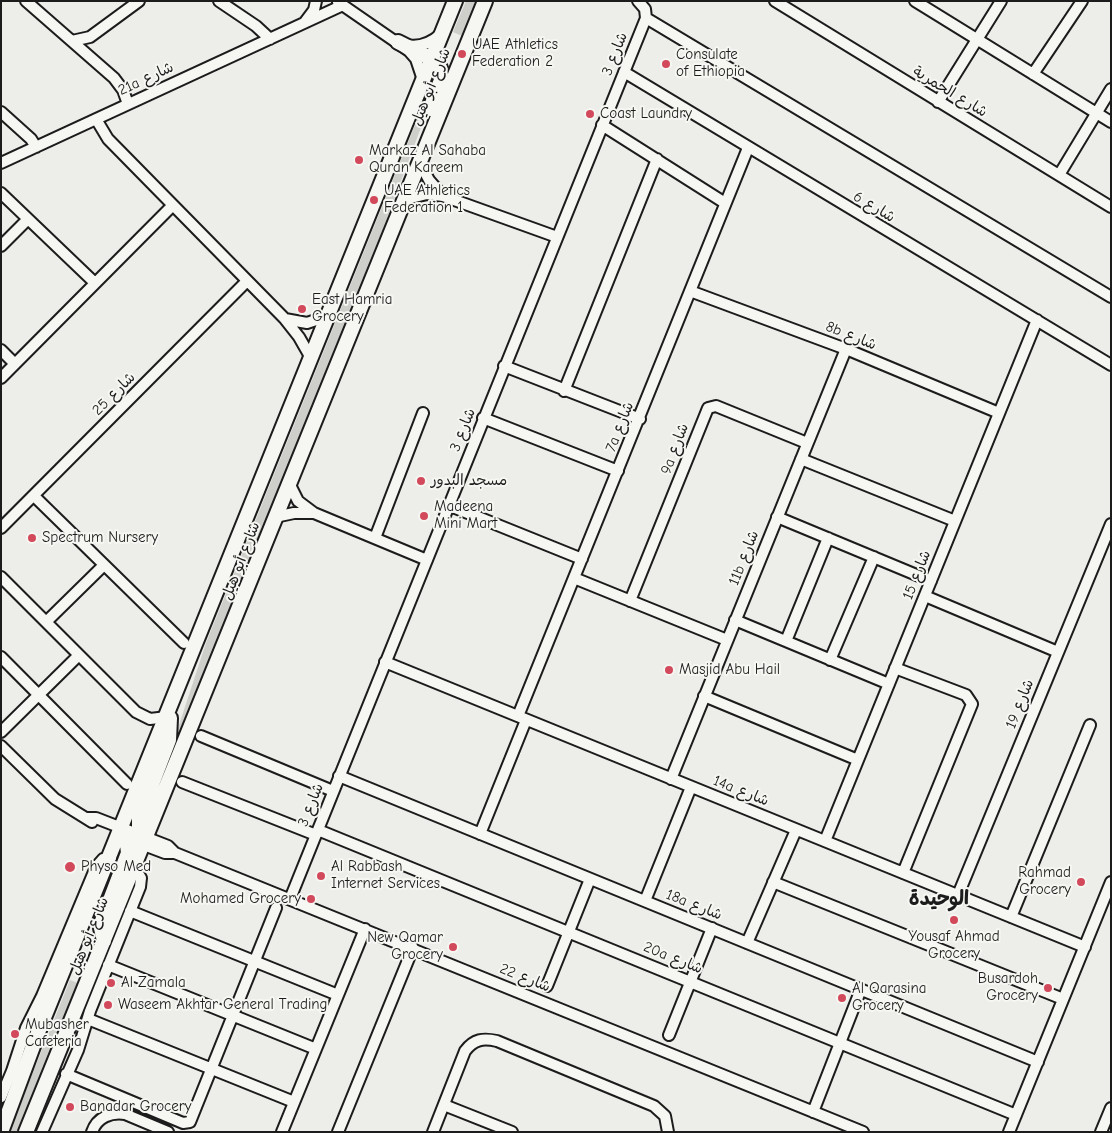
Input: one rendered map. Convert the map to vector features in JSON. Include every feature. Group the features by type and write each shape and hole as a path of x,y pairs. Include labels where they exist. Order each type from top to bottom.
{"main road":[{"name":"شارع أبو هيل","path":"1,1132 39,1030 110,858 122,837 168,715 456,1"},
{"name":"شارع أبو هيل","path":"26,1132 135,868 143,839 290,483 485,1"},
{"path":"398,42 432,59 437,63 442,74 421,136 421,157"},
{"path":"143,839 139,818 169,740 168,715"},
{"path":"105,942 101,928 102,921 126,860 122,837"}],"street":[{"path":"26,1 119,83 128,104"},
{"path":"72,41 90,37 139,1"},
{"path":"219,1 261,30 270,39"},
{"path":"304,23 314,10 316,1"},
{"path":"638,1 645,9 646,18 1111,297"},
{"path":"915,1 1111,122"},
{"path":"938,102 1002,1"},
{"path":"1033,74 1082,1"},
{"name":"شارع الحمرية","path":"778,2 1111,207"},
{"path":"340,3 398,42 416,59 423,80"},
{"name":"21a شارع","path":"1,163 304,23 340,3"},
{"name":"شارع 3","path":"290,899 646,18"},
{"path":"398,42 410,46 422,45 433,41 442,33"},
{"name":"شارع 6","path":"624,72 1111,365"},
{"path":"1059,175 1111,89"},
{"path":"1,112 28,136 36,146"},
{"path":"96,119 104,135 284,318 299,337 311,358"},
{"path":"602,125 725,203"},
{"name":"7a شارع","path":"480,834 574,578 640,419 748,148"},
{"path":"421,157 429,180 443,196"},
{"path":"564,391 657,159"},
{"path":"1,193 95,283"},
{"path":"403,200 427,194 443,196 557,237"},
{"path":"1,378 173,205"},
{"path":"1,246 28,219"},
{"name":"شارع 25","path":"1,528 248,281"},
{"name":"8b شارع","path":"690,291 846,349 999,413"},
{"path":"284,318 307,323 328,316"},
{"name":"شارع 15","path":"825,841 1037,320"},
{"name":"11b شارع","path":"671,778 846,349"},
{"path":"1,350 15,364"},
{"path":"504,366 564,391 640,419"},
{"name":"9a شارع","path":"630,601 708,408 716,406 807,444"},
{"path":"375,538 423,413"},
{"path":"484,418 618,471"},
{"path":"801,459 955,521"},
{"path":"290,483 298,501 314,513 427,560"},
{"path":"34,496 184,644"},
{"path":"448,505 582,559"},
{"path":"275,517 294,513 314,513"},
{"path":"777,517 931,581"},
{"name":"شارع 19","path":"958,895 1111,524"},
{"path":"786,641 828,538"},
{"path":"830,660 874,557"},
{"path":"46,622 104,564"},
{"path":"1,577 142,717 150,720 168,715"},
{"path":"574,578 727,640"},
{"path":"925,596 1058,652"},
{"path":"735,620 889,684"},
{"path":"1,732 79,655"},
{"path":"1,658 127,784"},
{"name":"14a شارع","path":"385,662 1084,947"},
{"path":"895,668 966,696 972,704 903,873"},
{"path":"704,696 858,760"},
{"path":"1011,917 1090,725"},
{"path":"200,736 333,791"},
{"name":"شارع 22","path":"1,746 55,799 88,818 96,818 122,837 143,839 165,853 175,852 863,1132"},
{"name":"18a شارع","path":"340,776 1038,1062"},
{"name":"20a شارع","path":"182,782 317,833 841,1042 1016,1115"},
{"path":"645,901 691,787"},
{"path":"747,943 796,830"},
{"path":"2,1094 26,1028 42,996 96,867 103,859 110,858"},
{"path":"42,1132 78,1050 108,965 142,882 135,868"},
{"path":"547,986 590,879"},
{"path":"774,882 1063,999"},
{"path":"1009,1132 1084,947 1110,889"},
{"path":"66,1074 186,1124 192,1120 276,908"},
{"path":"130,911 338,995"},
{"path":"669,1035 712,928"},
{"path":"282,1132 364,929"},
{"path":"338,1132 413,948"},
{"path":"108,965 316,1049"},
{"path":"813,1112 861,989"},
{"path":"88,1019 294,1102"},
{"path":"433,1132 465,1051 474,1041 482,1039 497,1042 654,1106 665,1116 668,1131"},
{"path":"444,1105 512,1132"},
{"path":"1101,1132 1111,1108"},
{"path":"92,1132 98,1122 110,1114 125,1114 168,1132"}],"shaded area":[{"path":"466,1 477,1 462,36 453,32"},
{"path":"432,83 437,85 378,242 152,806 149,805 178,728 206,643"},
{"path":"70,980 78,983 21,1132 9,1132"}],"place":[{"name":"UAE Athletics Federation 2","path":"462,54"},
{"name":"Consulate of Ethiopia","path":"666,64"},
{"name":"Coast Laundry","path":"590,114"},
{"name":"Markaz Al Sahaba Quran Kareem","path":"359,160"},
{"name":"UAE Athletics Federation 1","path":"374,200"},
{"name":"East Hamria Grocery","path":"302,309"},
{"name":"مسجد البدور","path":"421,481"},
{"name":"Madeena Mini Mart","path":"424,516"},
{"name":"Spectrum Nursery","path":"32,538"},
{"name":"Masjid Abu Hail","path":"669,670"},
{"name":"Physo Med","path":"70,867"},
{"name":"Al Rabbash Internet Services","path":"321,876"},
{"name":"Rahmad Grocery","path":"1081,882"},
{"name":"Mohamed Grocery","path":"311,899"},
{"name":"Yousaf Ahmad Grocery","path":"954,920"},
{"name":"New Qamar Grocery","path":"453,947"},
{"name":"Al Zamala","path":"111,983"},
{"name":"Busardoh Grocery","path":"1048,988"},
{"name":"Al Qarasina Grocery","path":"842,998"},
{"name":"Waseem Akhtar General Trading","path":"108,1005"},
{"name":"Mubasher Cafeteria","path":"15,1034"},
{"name":"Banadar Grocery","path":"70,1107"}],"district":[{"name":"الوحيدة","path":"939,899"}]}
